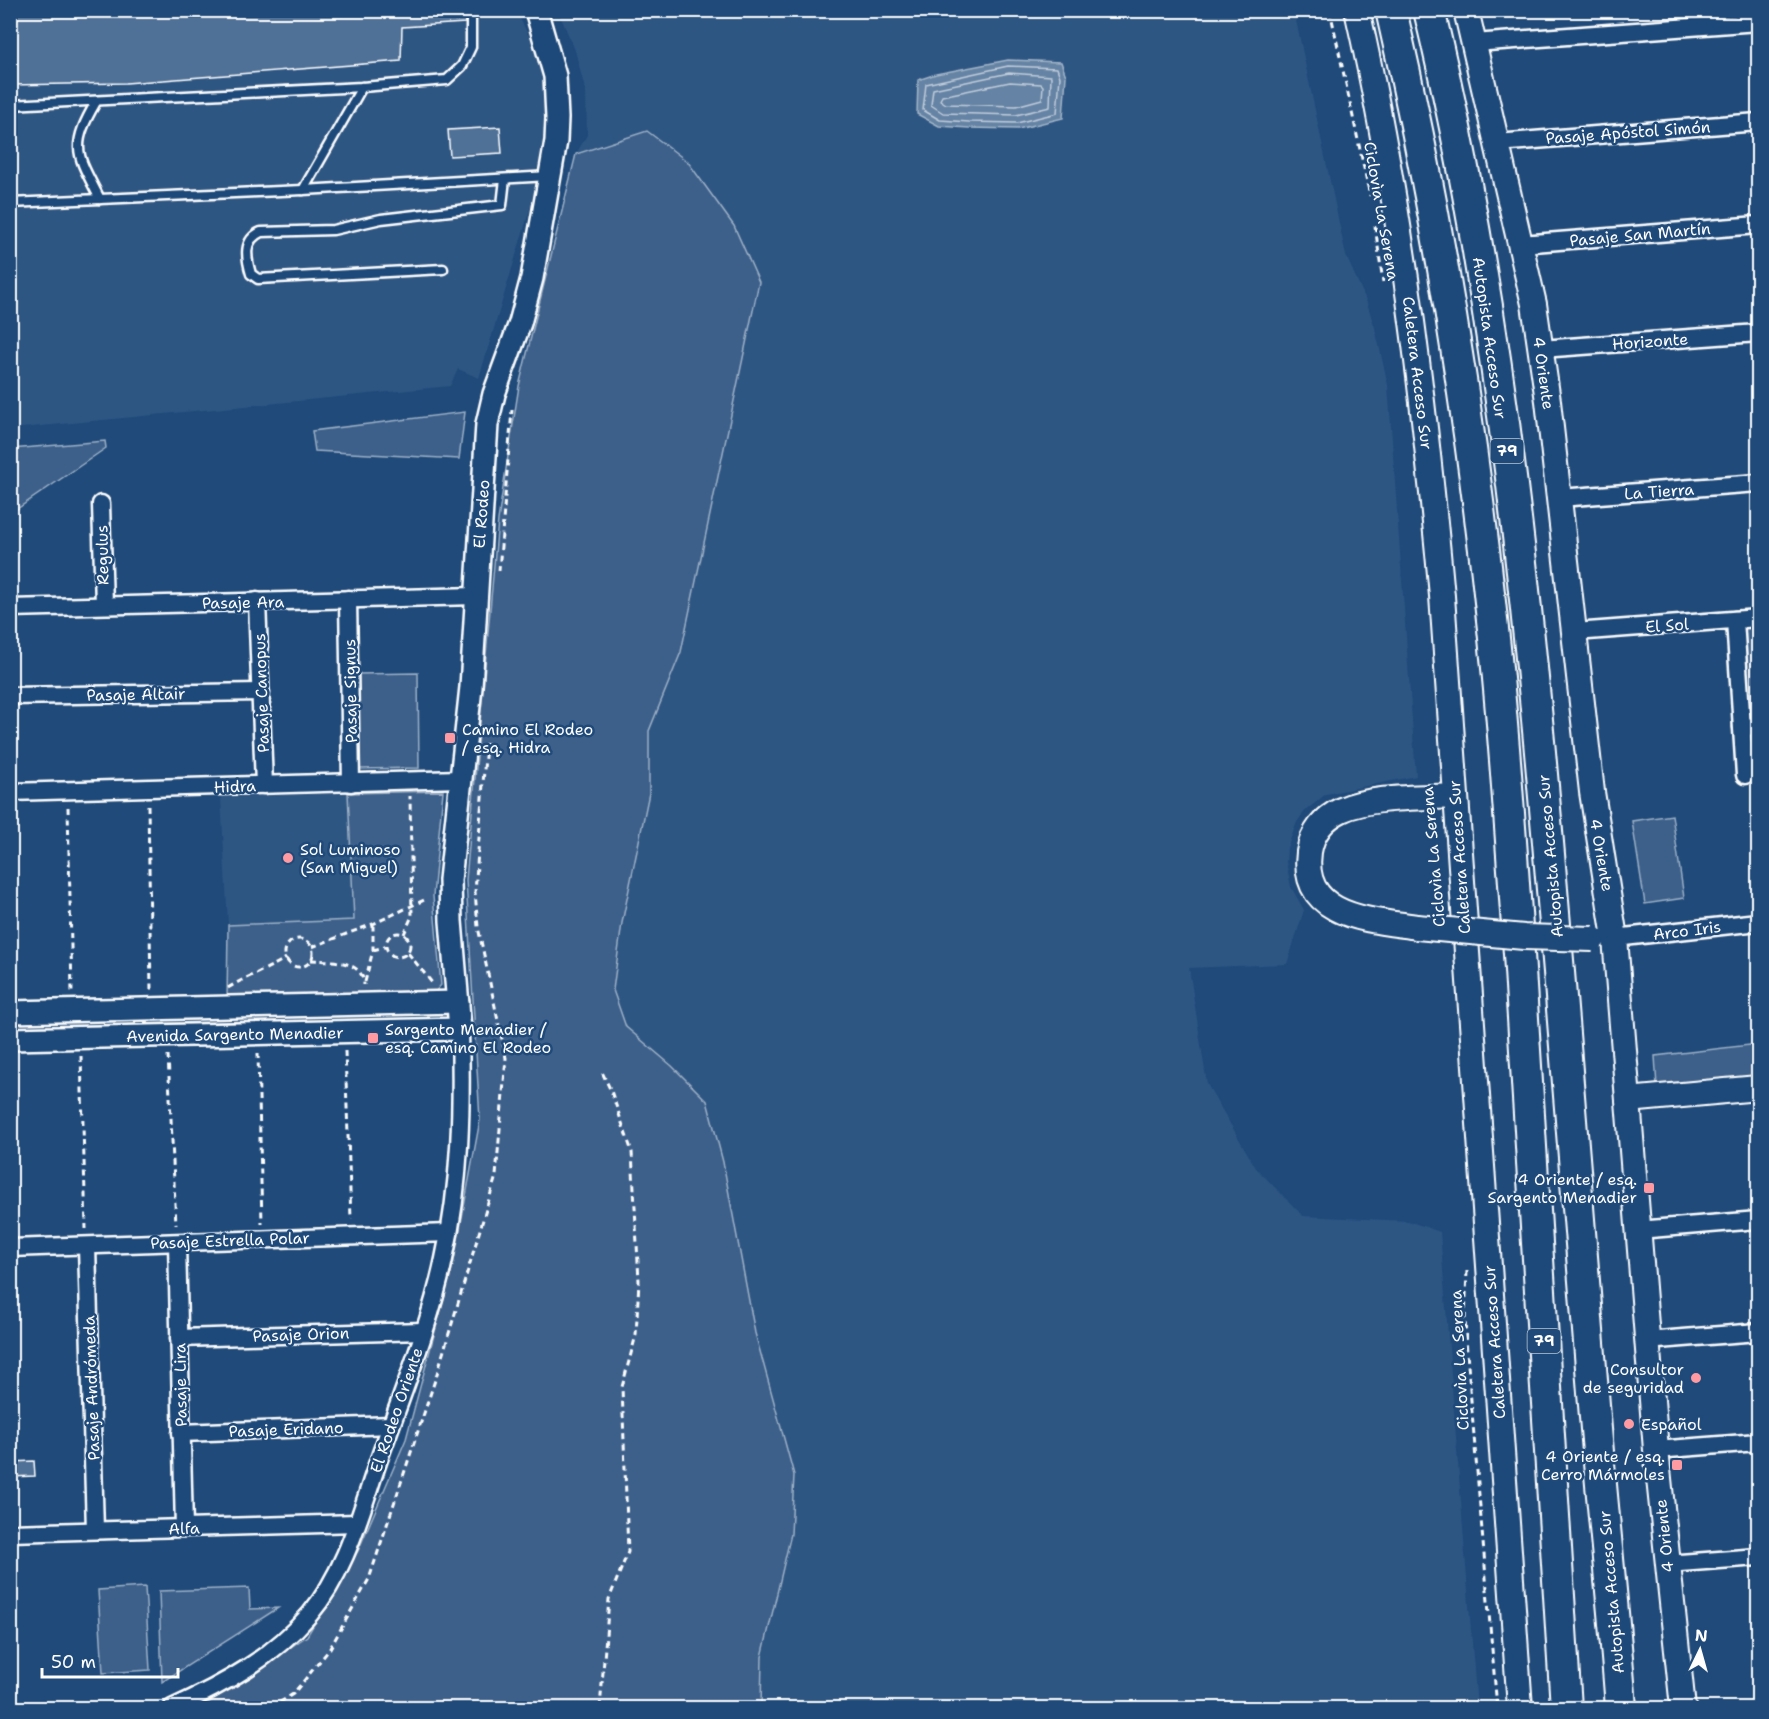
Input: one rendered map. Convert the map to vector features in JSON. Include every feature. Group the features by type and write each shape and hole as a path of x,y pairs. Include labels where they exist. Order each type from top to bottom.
{"highway":[{"name":"79","path":"1391,10 1412,106 1447,292 1477,495 1494,632 1524,1019 1566,1708"},
{"name":"Autopista Acceso Sur","path":"1429,10 1471,211 1487,311 1538,710 1621,1708"}],"main road":[{"name":"Caletera Acceso Sur","path":"1357,10 1392,180 1424,407 1442,596 1520,1708"},
{"name":"4 Oriente","path":"1466,10 1521,244 1541,349 1575,632 1592,792 1604,938 1628,1100 1646,1341 1683,1708"},
{"path":"1455,796 1356,805 1334,814 1323,823 1310,847 1311,880 1318,894 1333,907 1355,916 1418,927 1524,937 1604,938"},
{"path":"1628,1100 1758,1088"}],"street":[{"name":"El Rodeo","path":"460,1029 450,891 471,687 486,438 490,409 527,300 556,141 557,94 551,57 536,10"},
{"path":"1474,43 1758,22"},
{"name":"Pasaje Apóstol Simón","path":"1497,143 1758,122"},
{"name":"Pasaje San Martín","path":"1521,244 1758,225"},
{"name":"Horizonte","path":"1541,349 1758,333"},
{"name":"La Tierra","path":"1559,498 1758,483"},
{"name":"Regulus","path":"101,504 104,605"},
{"name":"Pasaje Ara","path":"10,608 476,596"},
{"name":"Pasaje Signus","path":"348,599 351,783"},
{"name":"Pasaje Canopus","path":"257,601 264,785"},
{"name":"El Sol","path":"1575,632 1758,618"},
{"path":"1735,620 1750,726 1745,775"},
{"name":"Pasaje Altair","path":"10,696 261,692"},
{"name":"Hidra","path":"10,792 460,779"},
{"name":"Arco Iris","path":"1604,938 1758,922"},
{"name":"Avenida Sargento Menadier","path":"10,1012 458,1002"},
{"name":"Avenida Sargento Menadier","path":"10,1039 460,1029"},
{"name":"El Rodeo Oriente","path":"172,1708 236,1677 274,1649 302,1622 322,1598 332,1581 357,1523 423,1331 439,1280 449,1233 461,1133 460,1029"},
{"path":"1638,1230 1758,1220"},
{"name":"Pasaje Estrella Polar","path":"10,1248 449,1233"},
{"name":"Pasaje Lira","path":"177,1243 184,1528"},
{"name":"Pasaje Andrómeda","path":"87,1246 95,1530"},
{"name":"Pasaje Orion","path":"179,1338 423,1331"},
{"path":"1646,1341 1758,1332"},
{"name":"Pasaje Eridano","path":"181,1433 391,1425"},
{"path":"1656,1450 1758,1443"},
{"name":"Alfa","path":"10,1533 357,1523"},
{"path":"1667,1564 1758,1557"}],"lane":[{"path":"10,105 362,87 447,80 462,66 471,48 471,10"},
{"path":"303,190 362,87"},
{"path":"96,102 82,126 78,142 80,159 100,199"},
{"path":"10,203 550,176"},
{"path":"443,269 267,280 258,279 251,274 247,252 253,236 261,232 333,230 381,219 502,205 505,179"}],"path":[{"name":"Ciclovìa La Serena","path":"1330,10 1371,201"},
{"name":"Ciclovìa La Serena","path":"1375,225 1384,284"},
{"path":"404,934 412,916 410,781"},
{"path":"147,788 151,992"},
{"path":"68,790 72,994"},
{"path":"312,947 373,924 424,900"},
{"path":"311,960 312,947 305,940 296,939 288,944 285,954 289,962 297,966 305,965 311,960 337,961 350,965 361,974 364,987 373,950 373,924"},
{"path":"392,934 404,934 410,940 408,952 401,957 393,956 386,947 387,939 392,934"},
{"path":"373,950 386,947"},
{"path":"408,952 433,984"},
{"path":"344,1032 352,1235"},
{"path":"257,1033 262,1239"},
{"path":"167,1035 177,1243"},
{"path":"81,1037 87,1246"},
{"path":"600,1708 609,1599 628,1552 622,1387 636,1335 639,1281 632,1152 611,1091 601,1070"},
{"name":"Ciclovìa La Serena","path":"1467,1270 1465,1320 1467,1353 1497,1708"}],"shaded area":[{"path":"11,11 516,11 548,73 546,156 479,378 458,369 450,386 11,429"},
{"path":"558,11 1294,11 1346,256 1366,300 1388,385 1416,776 1326,794 1305,811 1297,822 1287,848 1286,862 1291,887 1304,910 1287,964 1189,968 1207,1084 1256,1168 1303,1216 1408,1221 1440,1232 1477,1708 761,1708 762,1657 791,1534 723,1162 707,1102 672,1066 626,1027 613,990 622,923 649,793 649,731 681,652 688,162 647,132 576,154 587,135 586,93 575,50"},
{"path":"647,131 688,162 734,226 759,282 681,652 649,731 649,793 622,923 613,990 626,1027 672,1066 707,1101 723,1162 755,1333 794,1475 791,1534 762,1657 761,1708 201,1708 307,1636 358,1551 406,1439 454,1261 480,1120 466,880 498,520 519,386 576,154"},
{"path":"465,412 459,459 315,451 312,431"},
{"path":"105,441 106,448 11,513 11,449"},
{"path":"1758,626 1758,720 1751,721 1743,628"},
{"path":"418,673 419,768 359,769 357,674"},
{"path":"443,791 433,896 441,985 434,993 227,1003 228,925 354,920 348,793"},
{"name":"Sol Luminoso (San Miguel)","path":"348,793 355,920 228,925 221,797"},
{"path":"1672,815 1684,898 1645,904 1632,821"},
{"path":"1758,1044 1758,1078 1657,1087 1655,1056"},
{"path":"145,1587 150,1670 103,1673 98,1590"},
{"path":"249,1588 250,1609 278,1608 162,1682 159,1591"}],"water":[{"path":"1008,60 1061,62 1066,76 1063,118 1018,129 969,128 939,126 917,114 918,80 936,74"}],"building":[{"path":"10,10 465,10 465,23 402,27 401,61 126,83 10,85"},
{"path":"500,127 502,153 450,156 448,130"},
{"path":"34,1461 35,1476 10,1477 10,1462"}],"place":[{"name":"Camino El Rodeo / esq. Hidra","path":"450,738"},
{"name":"Sol Luminoso (San Miguel)","path":"288,858"},
{"name":"Sargento Menadier / esq. Camino El Rodeo","path":"373,1038"},
{"name":"4 Oriente / esq. Sargento Menadier","path":"1649,1188"},
{"name":"Consultor de seguridad","path":"1696,1378"},
{"name":"Español","path":"1629,1424"},
{"name":"4 Oriente / esq. Cerro Mármoles","path":"1677,1465"}]}
